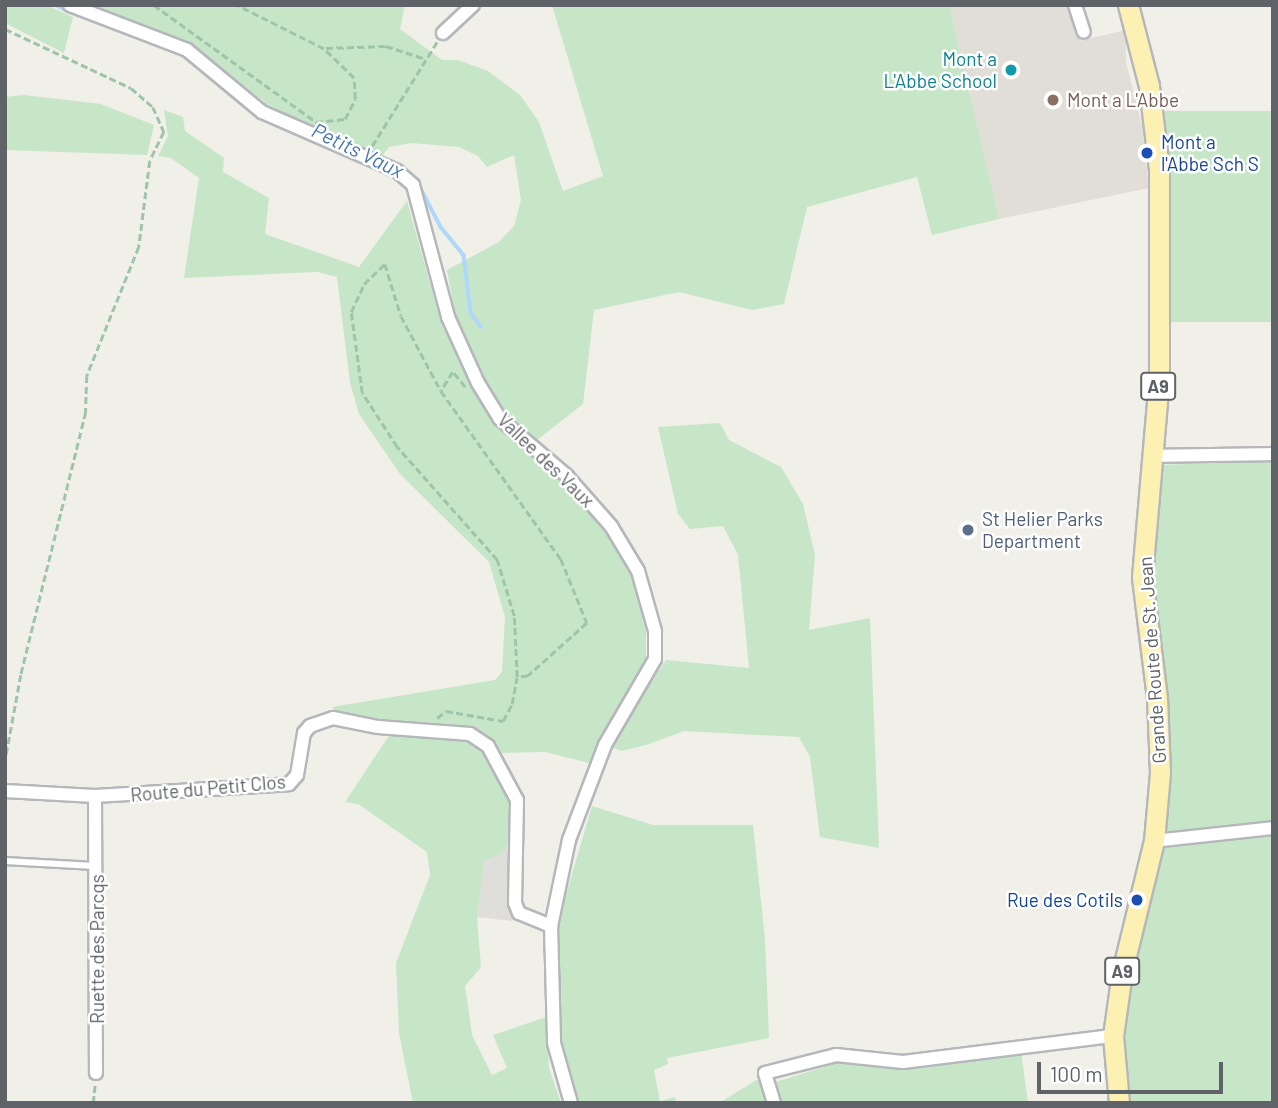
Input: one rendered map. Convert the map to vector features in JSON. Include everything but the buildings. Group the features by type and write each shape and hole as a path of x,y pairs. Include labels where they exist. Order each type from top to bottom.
{"main road":[{"name":"Grande Route de St. Jean","path":"1119,1103 1113,1036 1122,972 1154,841 1160,772 1157,698 1143,577 1150,456 1159,380 1159,170 1149,86 1128,5"}],"street":[{"name":"Vallee des Vaux","path":"70,5 187,50 262,112 397,171 413,185 448,317 478,383 500,419 566,475 611,526 638,571 655,631 655,659 605,745 569,840 551,926 554,1043 571,1103"},
{"path":"443,33 473,5"},
{"path":"1075,5 1084,32"},
{"path":"1150,456 1273,454"},
{"name":"Route du Petit Clos","path":"5,791 95,796 289,784 297,775 304,733 310,726 333,718 470,734 488,746 517,800 515,903 519,913 551,926"},
{"name":"Ruette des Parcqs","path":"95,796 96,1073"},
{"path":"1154,841 1273,828"},
{"path":"774,1103 765,1073 836,1055 903,1062 1113,1036"}],"lane":[{"path":"5,861 97,866"}],"path":[{"path":"154,5 316,122 345,120 355,99 354,78 324,48 236,5"},
{"path":"5,29 131,88 153,107 164,132 150,161 139,247 87,376 86,412 21,675 5,762"},
{"path":"372,147 443,33"},
{"path":"324,48 386,46 426,59"},
{"path":"220,66 227,57"},
{"path":"447,733 435,720 446,711 503,721 512,704 517,677 514,616 496,560 397,447 362,393 351,312 363,284 385,264 401,316 441,391 561,559 587,623 528,676 517,677"},
{"path":"441,391 453,372 468,390"},
{"path":"93,1103 96,1073"}],"shaded area":[{"name":"Mont a L'Abbe","path":"949,5 1069,5 1080,41 1126,30 1126,62 1142,126 1149,188 999,219"},
{"path":"511,833 512,921 477,917 484,860 504,852"}],"green space":[{"path":"5,5 46,5 73,17 64,53 5,23"},
{"path":"93,5 405,5 400,29 442,60 458,60 488,71 520,95 539,122 563,191 603,176 552,5 949,5 999,219 932,235 917,177 807,207 784,304 752,310 679,292 594,310 583,404 537,440 503,409 470,353 455,313 447,270 499,242 514,226 521,200 514,155 487,167 478,156 459,147 412,143 389,147 382,156 339,142 267,104 191,43"},
{"path":"24,95 101,104 154,125 147,155 5,150 5,97"},
{"path":"164,110 183,117 185,131 224,158 223,172 269,198 265,234 359,267 407,201 442,326 488,412 508,437 567,486 609,538 634,582 646,632 646,658 610,721 593,764 545,752 499,753 494,741 471,727 381,722 336,714 332,707 495,680 502,672 505,617 489,562 400,474 359,414 350,383 337,277 318,272 184,278 199,178 171,158 158,156 168,136"},
{"path":"1163,111 1273,111 1273,322 1163,322"},
{"path":"720,423 729,440 781,467 803,504 815,555 809,630 870,618 879,848 820,837 810,757 799,737 684,731 622,751 613,748 621,727 666,660 749,668 738,555 723,526 690,529 678,514 658,427"},
{"path":"1273,461 1273,1103 1130,1103 1125,1054 1128,985 1137,945 1161,670 1152,536 1159,465"},
{"path":"390,734 469,738 484,748 512,802 511,833 504,852 484,861 477,917 481,967 465,986 472,1035 492,1075 507,1068 493,1035 546,1017 549,1068 561,1103 413,1103 399,1033 396,963 430,875 427,852 358,804 345,802"},
{"path":"592,806 653,825 753,825 765,939 769,1038 667,1058 668,1064 654,1070 660,1101 675,1097 676,1103 578,1103 562,1042 557,925"},
{"path":"1021,1051 1028,1103 779,1103 772,1083 847,1060 910,1068"},
{"path":"760,1078 767,1103 719,1103"}],"waterway":[{"name":"Petits Vaux","path":"56,5 69,11"},
{"name":"Petits Vaux","path":"260,103 275,111"},
{"name":"Petits Vaux","path":"418,183 441,227 464,255 471,313 481,327"}],"place":[{"name":"Mont a L'Abbe School","path":"1011,70"},
{"name":"Mont a L'Abbe","path":"1053,100"},
{"name":"Mont a l'Abbe Sch S","path":"1147,153"},
{"name":"St Helier Parks Department","path":"968,530"},
{"name":"Rue des Cotils","path":"1137,900"}]}
